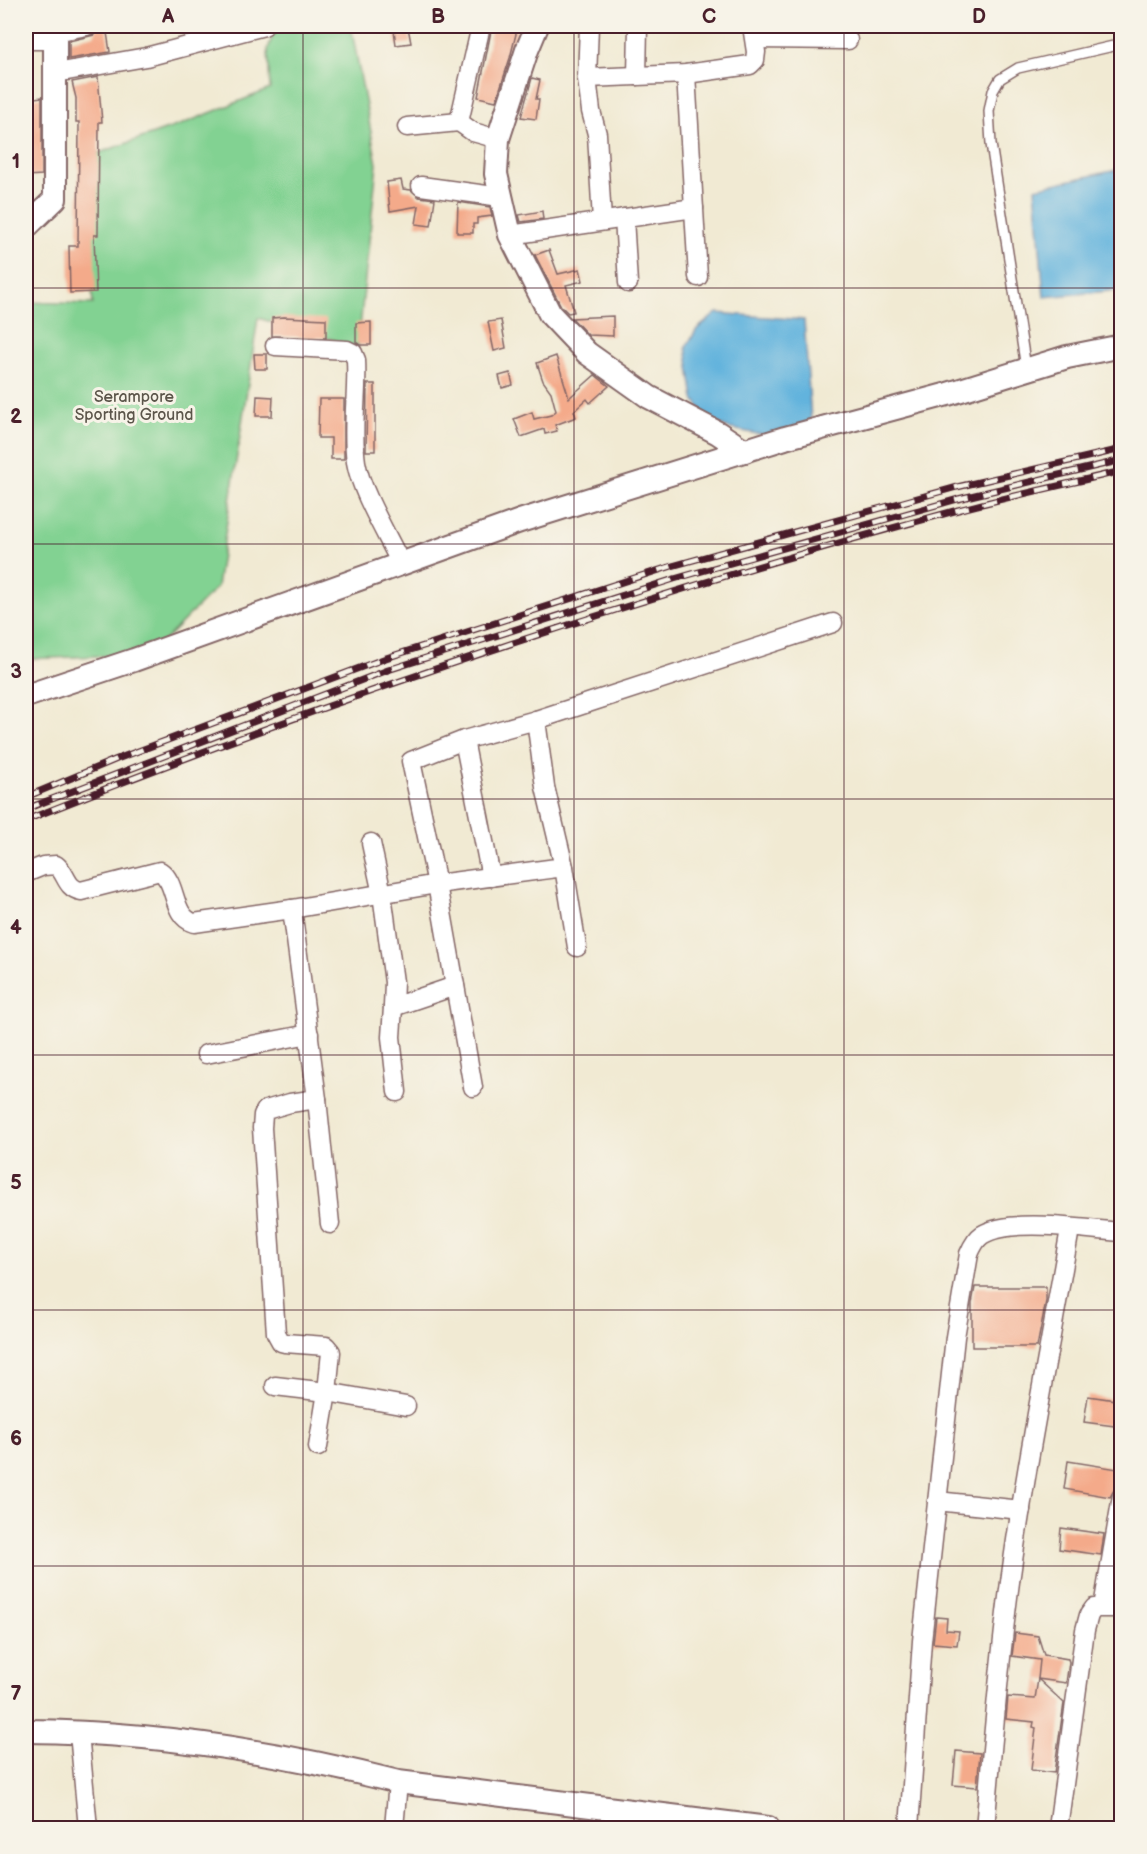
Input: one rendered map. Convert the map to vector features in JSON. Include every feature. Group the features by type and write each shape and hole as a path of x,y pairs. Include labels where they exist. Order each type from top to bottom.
{"street":[{"path":"26,40 87,26"},
{"path":"56,73 146,57 264,26"},
{"path":"459,122 481,26"},
{"path":"537,26 498,139 496,174 510,235 550,314 587,353 648,397 718,433 745,450"},
{"path":"588,26 587,78 591,111 597,134 602,221"},
{"path":"637,76 638,26"},
{"path":"27,222 55,199 55,32"},
{"path":"587,78 686,74 750,64 755,60 753,32 848,40"},
{"path":"686,74 698,277"},
{"path":"407,127 459,122 473,132 498,139"},
{"path":"421,186 501,197"},
{"path":"510,235 694,208"},
{"path":"624,218 628,283"},
{"path":"274,346 347,350 353,354 356,360 356,463 362,484 401,564"},
{"path":"26,696 134,660 520,521 745,450 1026,371 1067,357 1122,346"},
{"path":"473,1087 437,884 411,761 464,740 536,720 833,623"},
{"path":"536,720 545,787 564,867 577,947"},
{"path":"464,740 491,877"},
{"path":"371,843 382,894 394,982 391,1037 397,1092"},
{"path":"26,873 43,866 56,865 69,885 74,890 81,891 160,871 166,875 170,883 182,916 187,921 194,922 292,909 437,884 564,867"},
{"path":"292,909 317,1099 330,1224"},
{"path":"393,1007 455,986"},
{"path":"206,1054 309,1034"},
{"path":"317,1099 282,1104 266,1110 263,1115 262,1128 276,1333 281,1342 326,1346 331,1349 318,1447"},
{"path":"909,1828 922,1641 955,1338 969,1254 974,1243 982,1234 1001,1228 1030,1226 1122,1232"},
{"path":"985,1828 1000,1661 1021,1510 1070,1228"},
{"path":"276,1386 327,1392 406,1406"},
{"path":"1103,1607 1122,1496"},
{"path":"937,1501 1021,1510"},
{"path":"1058,1828 1089,1615 1094,1608 1122,1608"},
{"path":"26,1731 208,1744 341,1767 398,1782 768,1828"},
{"path":"79,1733 88,1828"},
{"path":"394,1828 398,1782"}],"lane":[{"path":"1026,371 991,144 989,111 993,91 1000,79 1018,68 1122,44"}],"green space":[{"name":"Serampore Sporting Ground","path":"276,26 351,26 377,164 358,347 258,318 217,587 151,654 26,659 26,302 93,304 89,264 90,156 185,123 270,89 268,49"}],"water":[{"path":"1121,169 1121,290 1044,297 1035,188"},
{"path":"717,313 804,320 811,420 778,438 727,428 707,418 694,399 686,347 697,329"}],"building":[{"path":"98,26 106,26 110,52 69,59 69,41 94,35"},
{"path":"492,26 518,26 496,101 478,97"},
{"path":"408,27 411,43 396,45 394,30"},
{"path":"98,77 102,122 99,122 98,235 94,235 96,292 70,293 69,246 78,246 79,122 76,122 76,98 72,82"},
{"path":"532,78 540,80 536,99 539,99 536,119 521,117"},
{"path":"42,97 42,175 26,176 26,99"},
{"path":"401,180 403,189 411,190 419,197 435,199 431,226 416,224 419,206 390,211 387,182"},
{"path":"458,202 490,207 492,216 477,218 477,224 473,224 473,233 457,233"},
{"path":"542,211 543,219 521,222 519,215"},
{"path":"549,250 558,274 580,269 583,281 566,285 574,312 568,313 561,306 535,255"},
{"path":"613,316 613,336 588,335 572,318"},
{"path":"272,318 326,319 326,338 272,336"},
{"path":"501,320 506,348 494,351 488,322"},
{"path":"371,322 371,345 360,345 356,342 356,323"},
{"path":"254,354 267,354 267,369 255,369"},
{"path":"556,356 569,398 595,375 609,386 590,403 587,399 574,411 576,417 555,425 557,431 545,434 544,429 521,437 514,419 532,412 534,419 551,415 556,411 551,392 543,381 537,363"},
{"path":"510,373 513,385 502,388 499,376"},
{"path":"367,384 375,384 375,451 366,451"},
{"path":"257,396 273,397 272,416 256,416"},
{"path":"319,399 344,399 344,459 331,459 331,438 318,438"},
{"path":"975,1287 1046,1287 1046,1301 1037,1347 972,1347 972,1303"},
{"path":"1088,1396 1122,1401 1122,1427 1084,1422"},
{"path":"1068,1461 1118,1469 1115,1488 1110,1497 1064,1489"},
{"path":"1061,1528 1104,1534 1101,1555 1059,1549"},
{"path":"936,1617 947,1618 946,1630 959,1631 957,1645 933,1643"},
{"path":"1015,1633 1038,1636 1044,1655 1068,1659 1066,1683 1038,1679 1040,1660 1012,1656"},
{"path":"1038,1679 1064,1703 1054,1773 1031,1770 1036,1728 1033,1727 1034,1722 1006,1719 1008,1697 1035,1699"},
{"path":"956,1751 980,1753 977,1787 953,1785"}],"railway":[{"path":"26,797 117,759 386,658 672,566 957,487 1122,449"},
{"path":"26,809 388,670 674,579 958,499 1122,460"},
{"path":"26,820 255,732 604,614 722,577 958,510 1122,471"}]}
